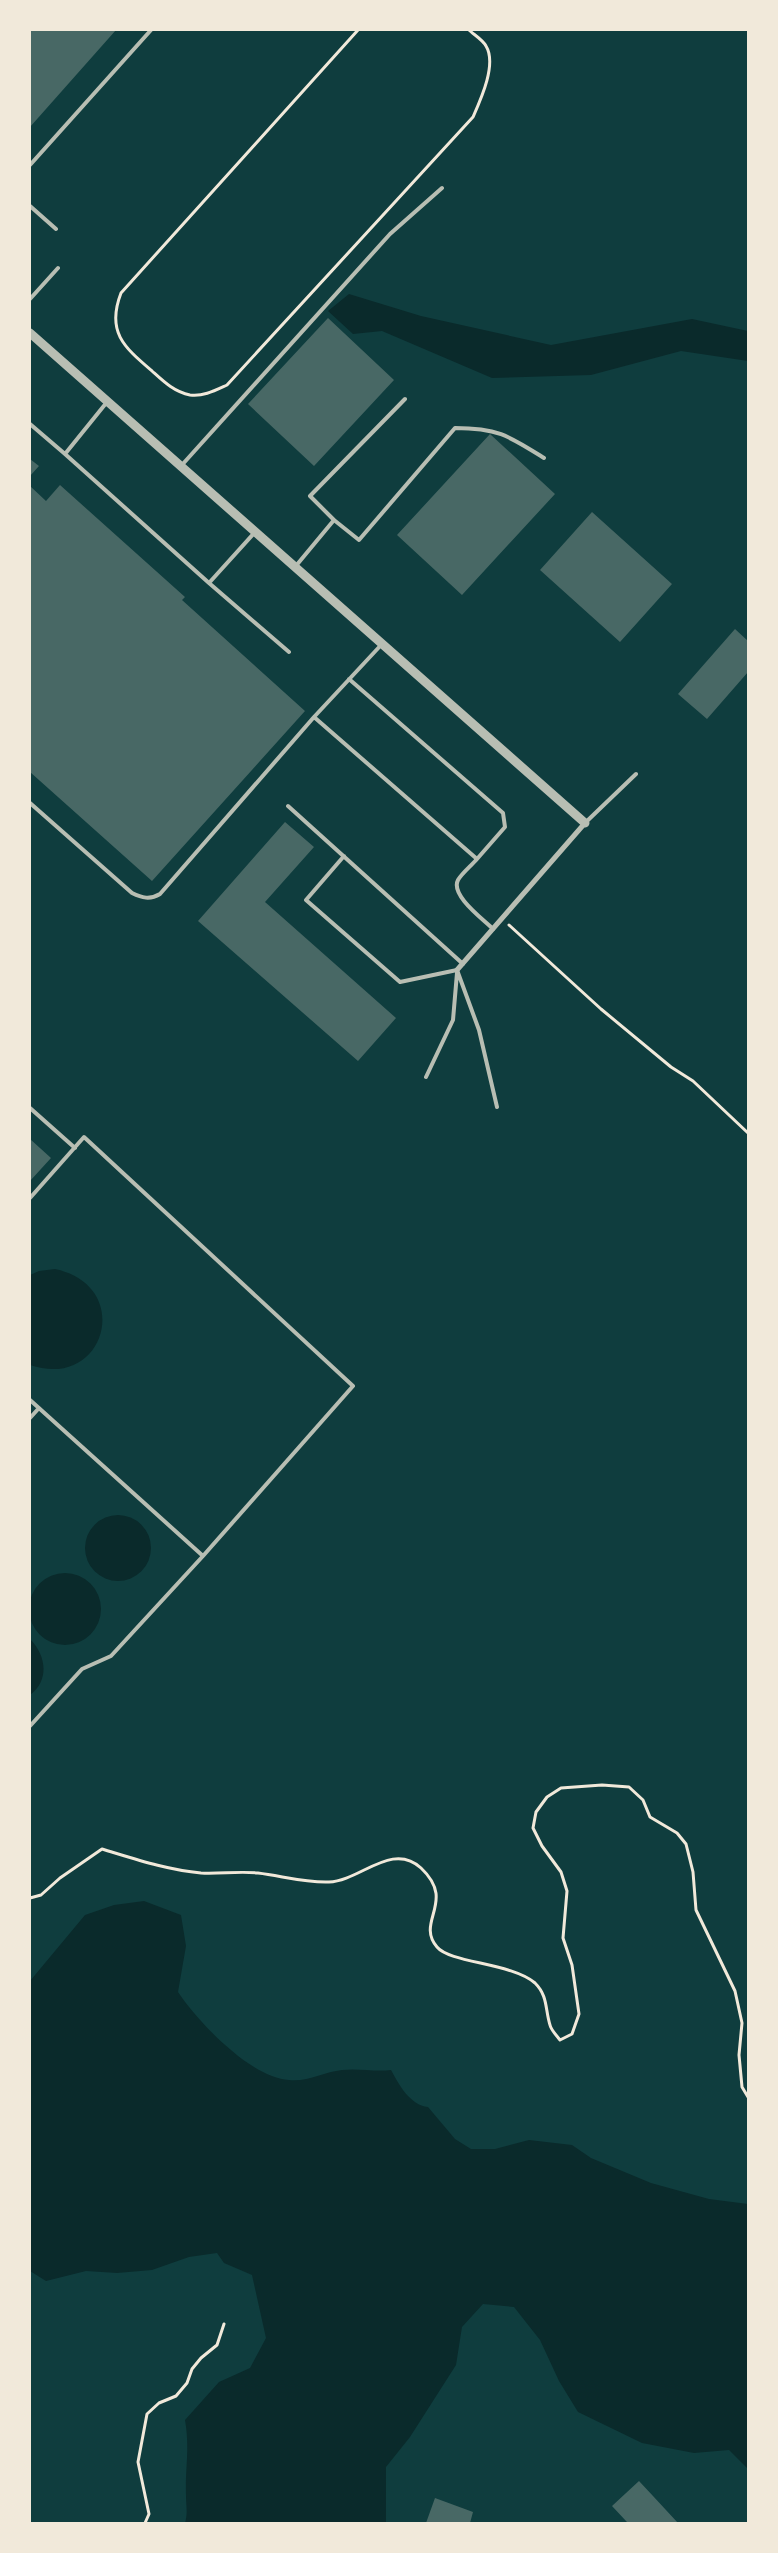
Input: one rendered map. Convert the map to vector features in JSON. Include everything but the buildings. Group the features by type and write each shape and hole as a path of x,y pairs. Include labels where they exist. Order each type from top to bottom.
{"street":[{"path":"30,333 585,823 457,970"}],"lane":[{"path":"142,30 147,34"},
{"path":"30,164 151,30"},
{"path":"181,466 390,234 442,188"},
{"path":"30,206 56,229"},
{"path":"30,299 58,268"},
{"path":"406,399 310,496 334,520 359,540 455,428 483,428 511,437 544,458"},
{"path":"65,454 107,401"},
{"path":"30,424 209,584 289,652"},
{"path":"295,567 334,520"},
{"path":"209,584 255,532"},
{"path":"30,803 132,893 142,898 153,898 160,894 314,717 382,644"},
{"path":"349,679 503,813 505,828 457,881 460,897 493,929"},
{"path":"314,717 476,860"},
{"path":"585,823 636,774"},
{"path":"288,806 463,964"},
{"path":"344,856 306,900 400,982 457,970"},
{"path":"426,1077 453,1020 457,970"},
{"path":"457,970 479,1030 497,1107"},
{"path":"30,1108 75,1148"},
{"path":"30,1198 84,1137 353,1386 203,1556 111,1656 82,1669 30,1726"},
{"path":"30,1400 203,1556"},
{"path":"30,1418 39,1408"}],"path":[{"path":"358,30 121,293 116,308 118,331 124,347 172,389 191,395 208,394 227,385 473,117 483,94 490,66 486,46 468,30"},
{"path":"502,918 601,1009 671,1067 693,1081 748,1133"},
{"path":"30,1898 41,1895 60,1878 102,1849 166,1868 201,1873 256,1873 331,1882 382,1861 400,1858 420,1867 435,1886 437,1901 431,1920 431,1936 437,1948 454,1957 495,1965 534,1983 547,2001 550,2026 560,2040 572,2034 579,2014 572,1965 563,1938 566,1892 561,1872 542,1846 533,1828 536,1812 547,1797 560,1788 602,1785 629,1787 644,1800 650,1817 677,1833 686,1844 693,1872 696,1910 735,1991 742,2023 739,2055 742,2087 748,2098"},
{"path":"146,2523 149,2514 138,2462 147,2414 159,2403 176,2396 187,2383 192,2369 200,2358 217,2345 224,2324"}],"water":[{"path":"349,294 421,316 551,345 692,319 748,331 748,361 681,351 591,375 492,378 382,331 353,334 328,311"},
{"path":"55,1269 80,1279 95,1295 102,1314 101,1333 92,1351 77,1363 56,1369 30,1365 30,1275 39,1271"},
{"path":"112,1515 124,1515 136,1520 146,1530 151,1542 149,1561 136,1576 124,1581 112,1581 100,1576 90,1566 85,1554 85,1542 90,1530 100,1520"},
{"path":"65,1573 85,1579 95,1589 101,1609 95,1629 85,1639 65,1645 45,1639 35,1629 29,1609 35,1589 45,1579"},
{"path":"30,1639 40,1652 44,1667 41,1682 30,1695"},
{"path":"144,1901 181,1915 186,1946 178,1992 198,2018 212,2032 242,2059 258,2070 274,2077 296,2080 342,2070 391,2070 401,2088 410,2098 428,2107 455,2139 471,2149 495,2149 529,2140 572,2145 591,2158 651,2183 709,2199 748,2204 748,2469 729,2450 694,2453 642,2443 578,2412 559,2381 540,2340 514,2307 483,2304 462,2327 456,2365 410,2437 386,2467 386,2523 185,2523 187,2513 187,2449 185,2420 219,2382 250,2368 266,2338 252,2275 224,2263 217,2253 189,2257 152,2270 117,2273 86,2271 46,2281 30,2271 30,1981 85,1915 114,1905"}]}
